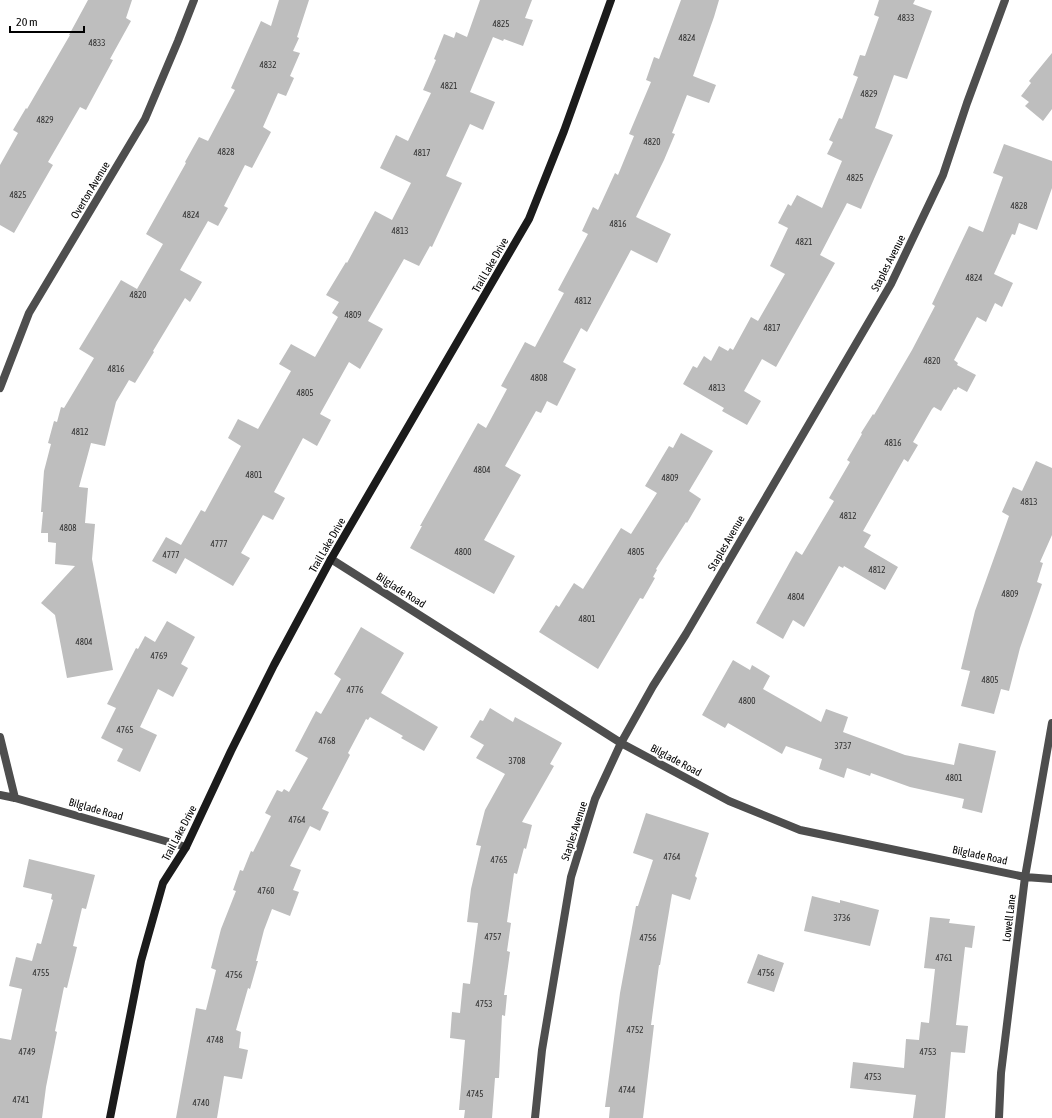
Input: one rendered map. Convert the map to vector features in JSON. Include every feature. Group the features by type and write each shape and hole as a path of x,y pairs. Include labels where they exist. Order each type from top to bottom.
{"street":[{"name":"Overton Avenue","path":"0,388 29,313 145,119 194,0"},
{"name":"Trail Lake Drive","path":"110,1118 141,961 163,883 186,846 231,751 331,559 529,219 564,131 611,0"},
{"name":"Staples Avenue","path":"535,1118 542,1050 571,877 596,799 622,743 653,686 686,634 891,284 943,175 967,103 1005,0"},
{"name":"Bilglade Road","path":"331,559 622,743 729,801 800,830 1026,877 1052,879"},
{"name":"Lowell Lane","path":"1000,1118 1001,1073 1026,877 1052,723"},
{"path":"0,737 14,798"},
{"name":"Bilglade Road","path":"0,795 186,846"}],"building":[{"path":"88,0 132,0 126,18 131,21 110,59 113,60 86,110 80,107 48,162 53,165 14,233 0,225 0,165 18,133 13,130 26,108 27,109 70,35"},
{"path":"279,0 309,0 297,37 299,38 293,51 300,53 290,76 294,78 286,96 278,93 263,127 271,132 252,168 245,165 224,206 228,208 218,226 208,221 180,270 202,282 190,302 185,298 135,383 129,380 116,402 105,446 91,443 79,487 88,488 85,523 95,524 92,559 113,670 67,678 55,615 41,603 75,566 55,564 56,543 48,542 48,533 41,533 44,471 51,444 48,443 54,421 57,422 61,407 64,408 94,358 79,349 121,280 137,289 163,244 146,234 199,137 208,141 235,90 231,88 261,21 271,26"},
{"path":"480,0 532,0 525,18 533,20 523,46 504,39 503,41 493,37 470,92 495,102 483,130 470,124 446,176 462,183 432,247 430,246 419,266 404,259 368,321 383,329 360,369 349,362 320,414 331,420 317,446 303,438 274,492 285,498 273,520 263,515 241,553 250,558 233,586 185,558 176,574 152,561 166,537 181,545 201,510 205,512 241,446 228,438 238,419 258,429 291,371 279,364 291,344 315,357 338,317 332,313 339,302 326,295 346,262 347,263 375,211 392,220 411,183 380,168 396,135 408,141 431,93 423,90 436,60 434,59 444,34 454,38 456,32 467,37"},
{"path":"681,0 719,0 693,76 716,85 709,103 687,95 672,133 675,134 636,217 671,234 657,263 631,250 587,332 581,328 563,362 576,369 557,406 547,401 541,413 536,411 505,466 521,475 484,540 515,556 494,594 410,548 422,526 420,526 478,423 486,428 507,389 501,386 525,342 535,347 564,293 558,290 588,234 582,231 593,207 598,210 615,173 618,175 634,136 629,134 651,82 646,80 654,57 659,59"},
{"path":"879,0 915,0 913,4 932,11 907,79 894,75 875,128 893,135 861,209 847,203 820,255 835,263 776,367 762,359 744,391 761,401 747,425 722,411 724,408 683,384 693,366 697,368 704,356 711,361 719,346 728,351 730,348 733,350 751,317 758,321 785,274 770,266 788,228 778,223 788,204 791,206 797,195 822,208 842,161 827,154 833,142 829,140 839,118 842,119 858,77 853,75 860,55 865,56 879,17 874,15"},
{"path":"1052,53 1052,109 1043,121 1025,106 1029,102 1021,96 1031,83 1029,81"},
{"path":"1004,144 1052,161 1052,188 1037,230 1019,223 1015,235 1012,234 994,274 1013,283 1002,307 995,303 986,322 977,317 954,360 958,363 957,365 976,375 967,392 958,387 956,390 954,389 941,411 934,407 932,409 913,442 918,445 908,462 904,459 863,531 871,535 864,547 898,567 885,590 844,566 843,568 839,566 804,627 793,620 783,639 756,623 796,551 802,555 834,501 829,498 850,462 847,460 862,434 861,433 873,414 874,415 912,350 935,306 932,304 969,226 983,232 1003,177 993,173"},
{"path":"681,433 713,451 689,491 701,499 687,523 686,522 656,569 657,570 653,577 655,578 643,599 640,598 598,669 539,632 556,605 559,607 574,583 583,589 621,528 631,534 657,493 645,486 669,446 673,448"},
{"path":"1036,461 1052,468 1052,535 1040,562 1043,563 1037,582 1042,584 1020,648 1009,691 1001,689 994,714 961,706 970,671 961,669 975,611 1009,516 1002,512 1013,487 1022,491"},
{"path":"167,621 195,637 181,664 188,668 173,697 158,689 140,727 157,735 140,772 117,761 123,749 101,738 116,708 107,704 136,648 138,649 145,636 155,642"},
{"path":"361,627 404,653 381,693 438,727 424,751 401,738 403,736 370,717 368,720 366,719 348,753 350,755 322,809 329,812 320,831 310,826 290,866 301,870 293,890 299,892 290,916 272,909 264,930 256,961 258,961 250,989 248,988 236,1030 241,1032 239,1048 248,1050 242,1079 224,1076 217,1118 176,1118 196,1008 206,1010 216,970 211,968 221,929 236,891 233,890 240,870 243,871 251,851 253,852 271,816 265,813 277,790 282,792 284,789 289,792 308,758 295,751 316,711 321,714 341,679 334,674"},
{"path":"733,660 750,670 752,665 770,676 763,689 821,722 826,709 848,717 843,732 905,755 954,765 959,743 996,751 982,813 962,808 964,799 910,787 871,773 870,776 847,768 844,778 819,769 822,759 786,746 782,754 728,723 725,728 702,715"},
{"path":"490,708 513,722 515,717 562,743 550,764 554,766 522,822 532,825 526,849 524,848 517,874 514,873 507,922 511,923 507,951 510,952 504,995 507,995 505,1016 502,1015 499,1078 495,1078 492,1118 464,1118 465,1110 459,1110 465,1040 450,1038 452,1012 460,1013 463,983 470,984 478,923 467,922 471,889 481,846 476,845 485,810 505,774 476,758 484,745 470,737 480,720 483,721"},
{"path":"646,813 709,833 695,876 697,878 690,900 672,894 659,965 651,1025 654,1025 643,1118 609,1118 610,1107 605,1107 620,993 636,906 638,906 653,860 633,853"},
{"path":"29,859 95,875 86,909 82,908 73,946 77,947 67,988 64,987 55,1031 57,1032 46,1087 42,1118 0,1118 0,1038 11,1040 22,989 9,986 16,957 32,961 37,943 41,944 53,900 51,899 52,894 23,887"},
{"path":"812,896 840,903 840,900 879,910 870,946 804,931"},
{"path":"930,917 950,919 949,923 975,926 972,948 965,947 956,1025 968,1026 965,1053 951,1052 945,1118 913,1118 916,1095 850,1088 853,1062 904,1068 906,1039 919,1040 921,1022 929,1023 935,969 924,968"},
{"path":"758,954 784,963 774,992 747,983"}]}
